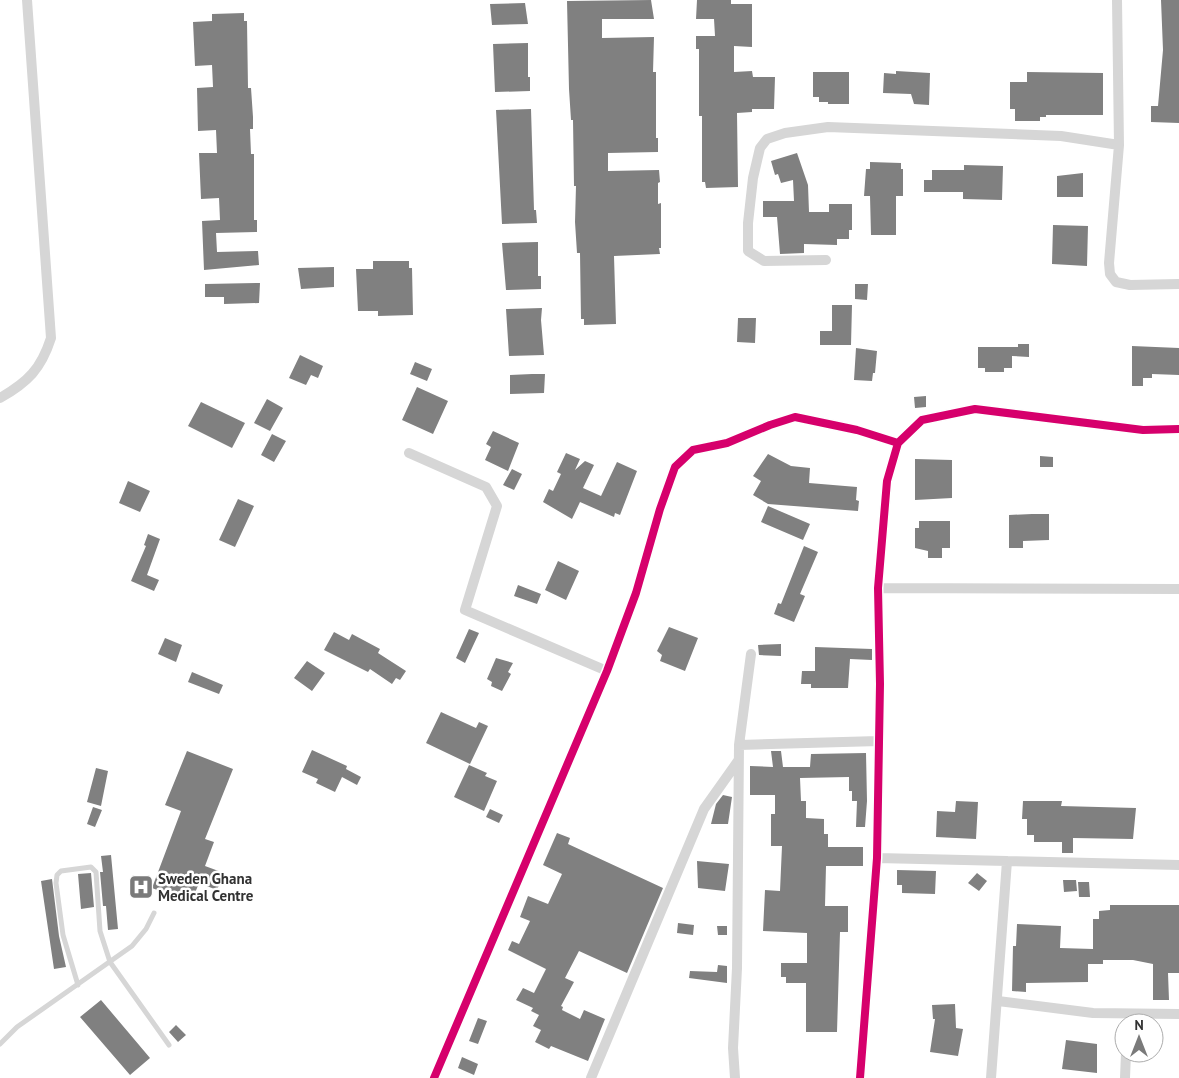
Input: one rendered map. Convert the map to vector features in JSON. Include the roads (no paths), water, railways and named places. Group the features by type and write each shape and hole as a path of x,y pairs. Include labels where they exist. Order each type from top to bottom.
{"street":[{"path":"0,398 32,376 44,359 51,338 27,0"},
{"path":"1118,0 1119,145 1109,263 1110,274 1116,282 1130,285 1179,284"},
{"path":"826,260 764,261 748,251 748,223 753,178 760,148 767,139 785,133 828,127 1060,136 1119,145"},
{"path":"860,1078 877,858 879,740 878,588 887,481 898,443 922,420 975,409 1143,430 1179,430"},
{"path":"434,1078 607,671 636,593 674,467 693,450 727,443 795,417 857,430 898,443"},
{"path":"410,453 486,487 497,506 466,610 607,671"},
{"path":"878,588 1179,589"},
{"path":"735,1078 733,1048 737,968 738,745 751,654"},
{"path":"738,745 879,740"},
{"path":"591,1078 704,809 738,761"},
{"path":"877,858 1179,865"},
{"path":"991,1078 1007,862"},
{"path":"998,1001 1114,1016"},
{"path":"1164,1015 1179,1014"},
{"path":"1125,1078 1126,1063"}],"lane":[{"path":"78,985 60,920 56,882 57,874 61,871 91,867 96,872 100,931 110,962 169,1046"},
{"path":"0,1044 17,1027 110,962 140,938 154,913"}],"place":[{"name":"Sweden Ghana Medical Centre","path":"141,887"}]}
